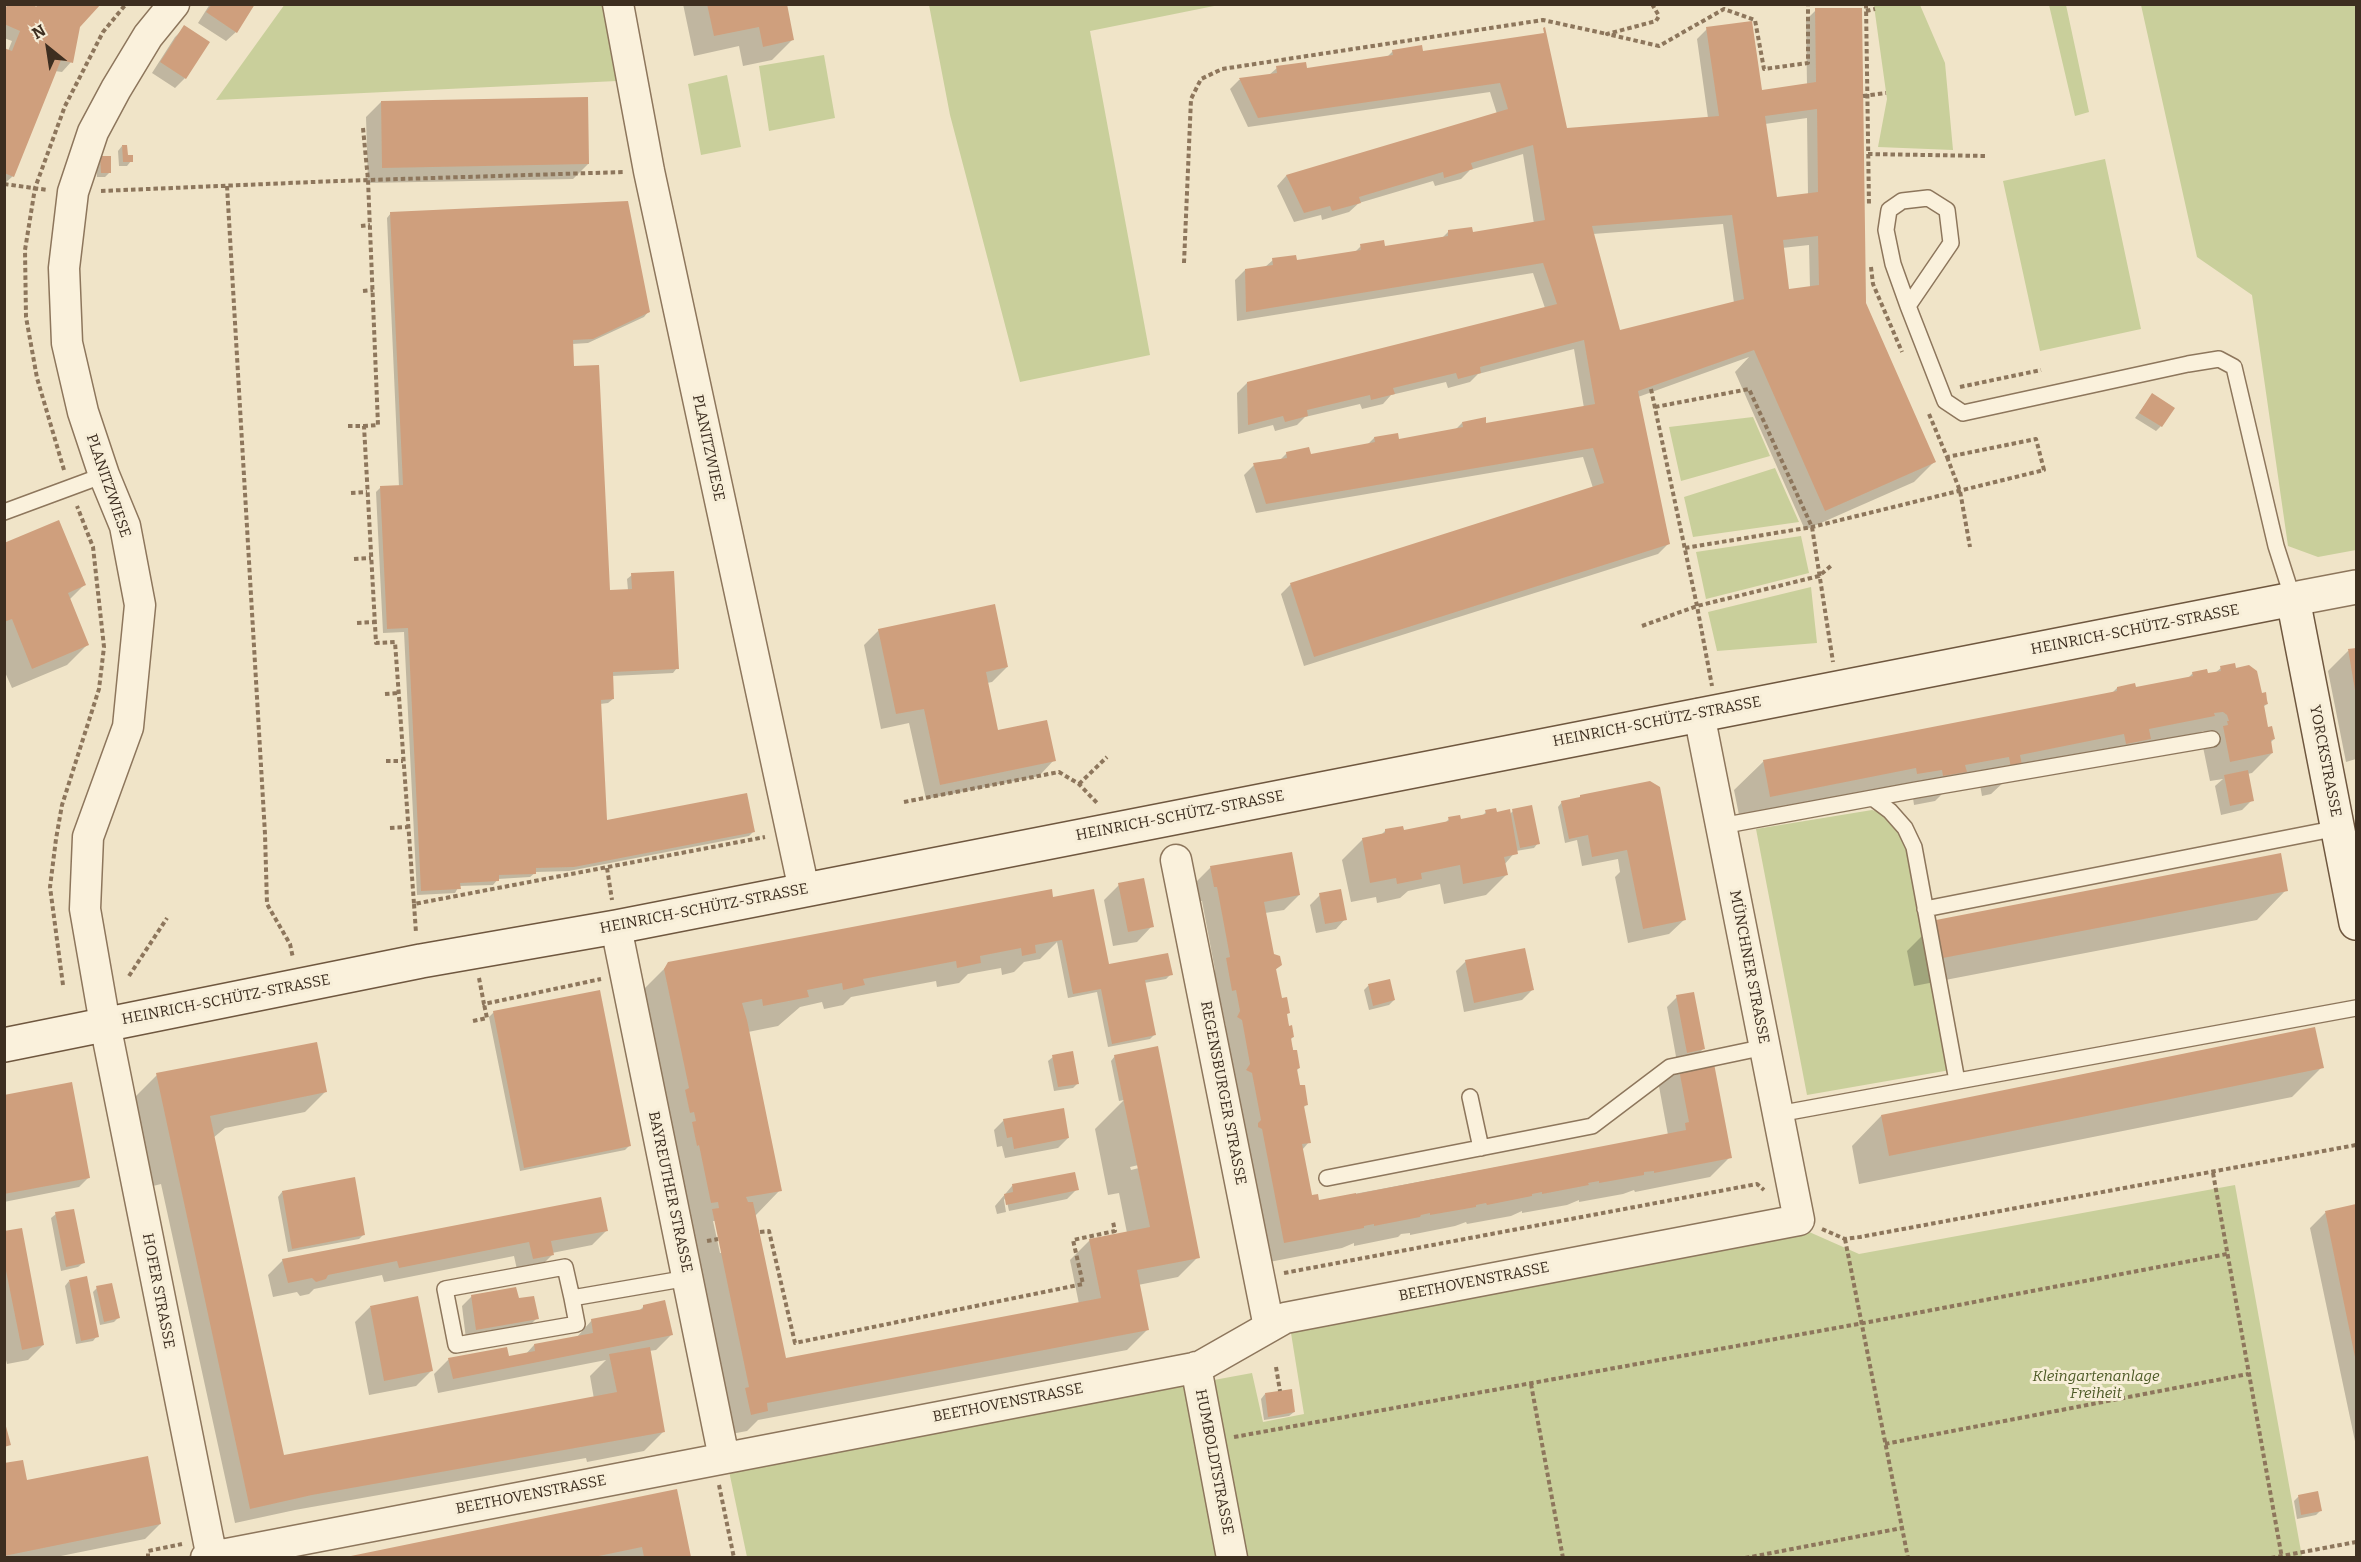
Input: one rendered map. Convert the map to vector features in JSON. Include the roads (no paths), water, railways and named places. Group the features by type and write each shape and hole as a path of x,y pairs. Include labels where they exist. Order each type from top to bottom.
{"main road":[{"name":"HEINRICH-SCHÜTZ-STRASSE","path":"4,1045 473,951 616,927 2356,587"},
{"name":"YORCKSTRASSE","path":"2293,599 2356,923"}],"street":[{"name":"PLANITZWIESE","path":"105,1024 85,909 88,837 128,727 140,605 125,526 104,475 84,412 67,343 64,268 73,192 93,132 148,36 174,4"},
{"name":"PLANITZWIESE","path":"618,4 649,171 804,890"},
{"name":"MÜNCHNER STRASSE","path":"1708,712 1721,826 1799,1220"},
{"name":"REGENSBURGER STRASSE","path":"1176,860 1269,1327"},
{"name":"BAYREUTHER STRASSE","path":"616,927 688,1278 719,1459"},
{"name":"HOFER STRASSE","path":"105,1024 209,1552"},
{"name":"BEETHOVENSTRASSE","path":"209,1552 719,1459 1196,1367 1285,1318 1799,1220"},
{"name":"HUMBOLDTSTRASSE","path":"1196,1367 1232,1557"}],"lane":[{"path":"1908,306 1951,243 1947,210 1928,198 1902,201 1889,210 1886,230 1890,253 1908,306 1945,401 1963,412 2188,364 2219,359 2234,367 2276,546 2293,599"},
{"path":"4,512 104,475"},
{"path":"1721,826 1916,790 2212,740"},
{"path":"1874,799 1890,811 1905,828 1914,847 1957,1081"},
{"path":"1925,909 2338,828"},
{"path":"1778,1114 2356,1008"},
{"path":"1327,1178 1592,1126 1670,1067 1765,1047"},
{"path":"1470,1097 1481,1148"},
{"path":"566,1267 572,1298 577,1324 456,1345 445,1289 566,1267"},
{"path":"572,1298 688,1278"}],"park label":[{"name":"Kleingartenanlage Freiheit","path":"2096,1386"}]}
